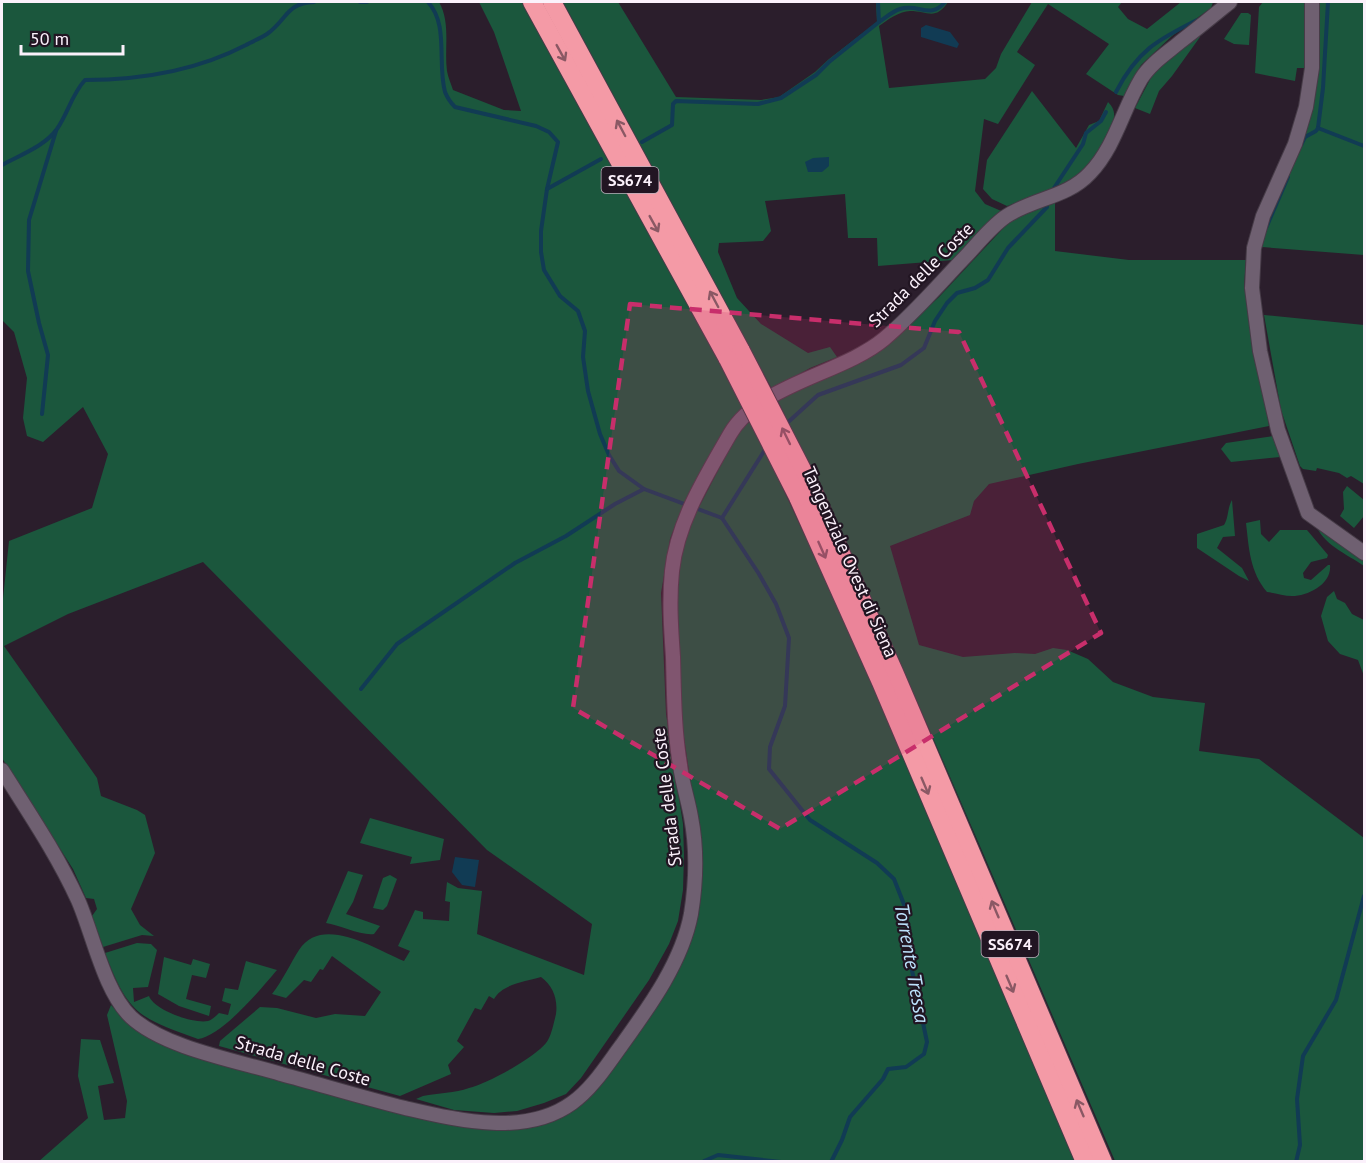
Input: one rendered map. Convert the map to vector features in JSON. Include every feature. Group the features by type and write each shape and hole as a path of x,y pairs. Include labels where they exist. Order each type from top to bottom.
{"highway":[{"name":"Tangenziale Ovest di Siena","path":"532,2 735,355"},
{"name":"Tangenziale Ovest di Siena","path":"552,2 735,355 798,497 910,730 1103,1161"},
{"name":"Tangenziale Ovest di Siena","path":"910,730 1085,1161"}],"street":[{"name":"Strada delle Coste","path":"2,770 64,872 119,1001 130,1016 150,1030 202,1052 398,1106 449,1117 504,1122 530,1121 550,1116 571,1104 582,1095 610,1061 636,1025 668,972 681,945 690,917 695,852 692,822 680,765 674,707 670,592 681,529 730,434 745,414 790,386 876,346 897,328 1004,218 1042,200 1059,195 1083,180 1104,156 1145,72 1230,2"},
{"path":"1312,2 1312,68 1306,107 1294,144 1263,216 1254,248 1252,288 1260,351 1278,430 1308,513 1365,553"}],"highlighted area":[{"path":"630,304 959,332 1101,633 780,829 573,708"}],"green space":[{"path":"2,2 439,2 445,18 447,71 453,90 504,110 521,111 494,32 479,2 524,2 621,174 745,409 696,484 675,526 670,539 661,593 666,714 683,824 683,890 678,921 669,944 649,980 581,1078 566,1094 517,1111 494,1113 454,1110 416,1099 477,1085 500,1075 535,1054 548,1040 556,1014 552,989 541,977 509,987 494,999 489,996 481,1010 475,1008 457,1041 464,1047 448,1065 451,1074 400,1096 219,1046 220,1041 260,1007 277,1008 316,1018 335,1014 365,1016 381,992 332,956 311,982 304,980 286,998 272,994 299,950 309,940 321,935 335,934 349,938 404,961 410,951 398,946 415,910 423,912 423,919 449,921 450,902 445,901 447,882 458,888 482,891 477,934 584,975 592,924 487,850 203,562 68,614 4,646 97,778 101,796 145,815 155,853 131,909 140,925 154,936 142,935 103,947 92,916 97,909 94,899 86,898 73,869 2,758 2,608 9,541 92,508 108,454 83,407 43,442 27,436 23,418 27,378 14,332 2,320"},
{"path":"563,2 618,2 676,97 761,100 779,97 815,72 877,22 876,2 948,2 935,13 906,11 879,26 889,88 985,79 996,68 1001,54 1032,2 1122,2 1118,7 1128,19 1147,29 1181,2 1213,2 1211,8 1172,36 1141,65 1124,96 1118,95 1086,74 1109,44 1048,4 1017,52 1035,65 998,124 984,119 975,191 985,204 1006,213 984,226 953,260 878,266 877,238 848,238 845,194 765,201 771,231 763,241 719,243 718,252 737,298 761,324 808,353 830,347 837,357 810,368 772,389"},
{"path":"1263,2 1307,2 1307,68 1297,68 1295,81 1255,73 1259,7"},
{"path":"1320,2 1364,2 1364,255 1262,247 1268,218 1317,71"},
{"path":"1241,13 1251,15 1249,45 1234,44 1224,39"},
{"path":"1197,37 1200,37 1159,91 1150,114 1135,108 1154,72"},
{"path":"1032,91 1076,148 1089,125 1099,121 1108,102 1113,109 1114,120 1095,158 1077,177 1047,192 1007,206 992,199 983,189 987,160"},
{"path":"1055,201 1055,251 1129,260 1246,260 1244,286 1269,426 989,484 974,501 970,515 890,546 919,645 963,657 1015,653 1035,654 1053,648 1067,650 1088,659 1113,682 1153,697 1205,703 1199,751 1259,759 1364,838 1364,1161 1115,1161 867,589 778,401 807,384 880,351 939,297 1008,223 1018,216"},
{"path":"1264,315 1364,325 1364,484 1351,476 1347,478 1339,473 1317,468 1316,471 1303,469 1300,466 1281,410"},
{"path":"750,418 874,684 1076,1162 38,1162 88,1118 78,1076 81,1039 100,1040 114,1083 98,1086 104,1120 125,1118 127,1101 107,1015 111,1005 132,1024 156,1039 208,1061 472,1126 575,1106 691,931 695,812 680,710 675,593 682,543 687,530 735,438"},
{"path":"1273,436 1280,457 1231,462 1221,449 1226,443"},
{"path":"1347,486 1364,500 1364,516 1354,528 1340,516 1344,509 1343,492"},
{"path":"1232,500 1235,536 1223,537 1217,548 1242,568 1249,581 1197,548 1197,534 1224,525"},
{"path":"1260,520 1261,534 1269,542 1280,530 1307,530 1328,555 1327,558 1311,562 1303,573 1304,578 1311,580 1330,565 1327,578 1318,588 1305,594 1289,596 1267,592 1254,568 1249,551 1246,523"},
{"path":"1315,522 1364,556 1364,566 1329,542 1318,530"},
{"path":"1334,591 1337,599 1345,603 1352,614 1364,620 1364,676 1358,660 1340,654 1328,641 1321,616 1327,597"},
{"path":"370,818 444,839 440,860 410,864 412,857 360,843"},
{"path":"348,871 363,875 346,914 380,926 374,934 326,923"},
{"path":"390,875 397,879 387,906 383,910 373,908 383,878"},
{"path":"137,943 151,944 157,950 148,987 133,988 134,1002 149,996 166,1011 193,1020 208,1021 219,1013 228,1015 231,1004 222,1001 225,988 238,990 246,961 277,970 229,1021 208,1036 198,1039 149,1019 138,1011 121,989 105,953"},
{"path":"164,957 191,965 193,959 210,964 206,978 192,975 186,999 211,1006 209,1016 179,1006 158,994"}],"water":[{"path":"926,25 950,32 959,44 957,48 921,37 921,28"},
{"path":"829,157 829,166 822,172 808,172 805,162 813,158"},
{"path":"455,857 479,860 475,887 462,885 452,872"}],"waterway":[{"path":"2,165 32,150 52,135 85,80 148,76 188,68 227,54 265,35 274,29 292,9 298,5 314,2"},
{"name":"Torrente Tressa","path":"360,2 367,2"},
{"name":"Torrente Tressa","path":"428,2 438,22 445,92 455,107 536,126 549,132 558,142 547,189 541,231 541,252 544,270 560,296 578,311 585,331 583,357 588,391 600,434 609,455 619,471 644,489 722,518 776,604 789,638 785,706 770,747 769,769 810,820 877,863 894,879 905,907 910,961 927,1042 924,1054 906,1067 888,1069 883,1079 850,1117 831,1162"},
{"path":"642,142 672,125 673,104 676,101 758,104 781,98 816,75 879,22 878,2"},
{"path":"879,22 900,9 913,8 929,11 940,7 945,2"},
{"path":"1328,2 1323,88 1318,128 1364,146"},
{"path":"1116,92 1140,56 1170,34 1197,20"},
{"path":"1054,188 1083,144 1086,133 1101,121 1106,112"},
{"path":"1301,145 1305,137 1318,128"},
{"path":"42,414 48,355 28,271 29,220 56,131"},
{"path":"547,189 601,159"},
{"path":"1266,228 1288,177"},
{"path":"786,424 818,395 901,365 924,348 935,321 947,303 957,293 975,288 988,280 1008,248 1047,207"},
{"path":"722,518 766,448"},
{"path":"361,689 397,644 515,563 566,536 615,504 644,489"},
{"path":"1296,1162 1300,1145 1297,1099 1303,1056 1336,1000 1364,896"},
{"path":"704,1161 718,1155 781,1162"}]}
